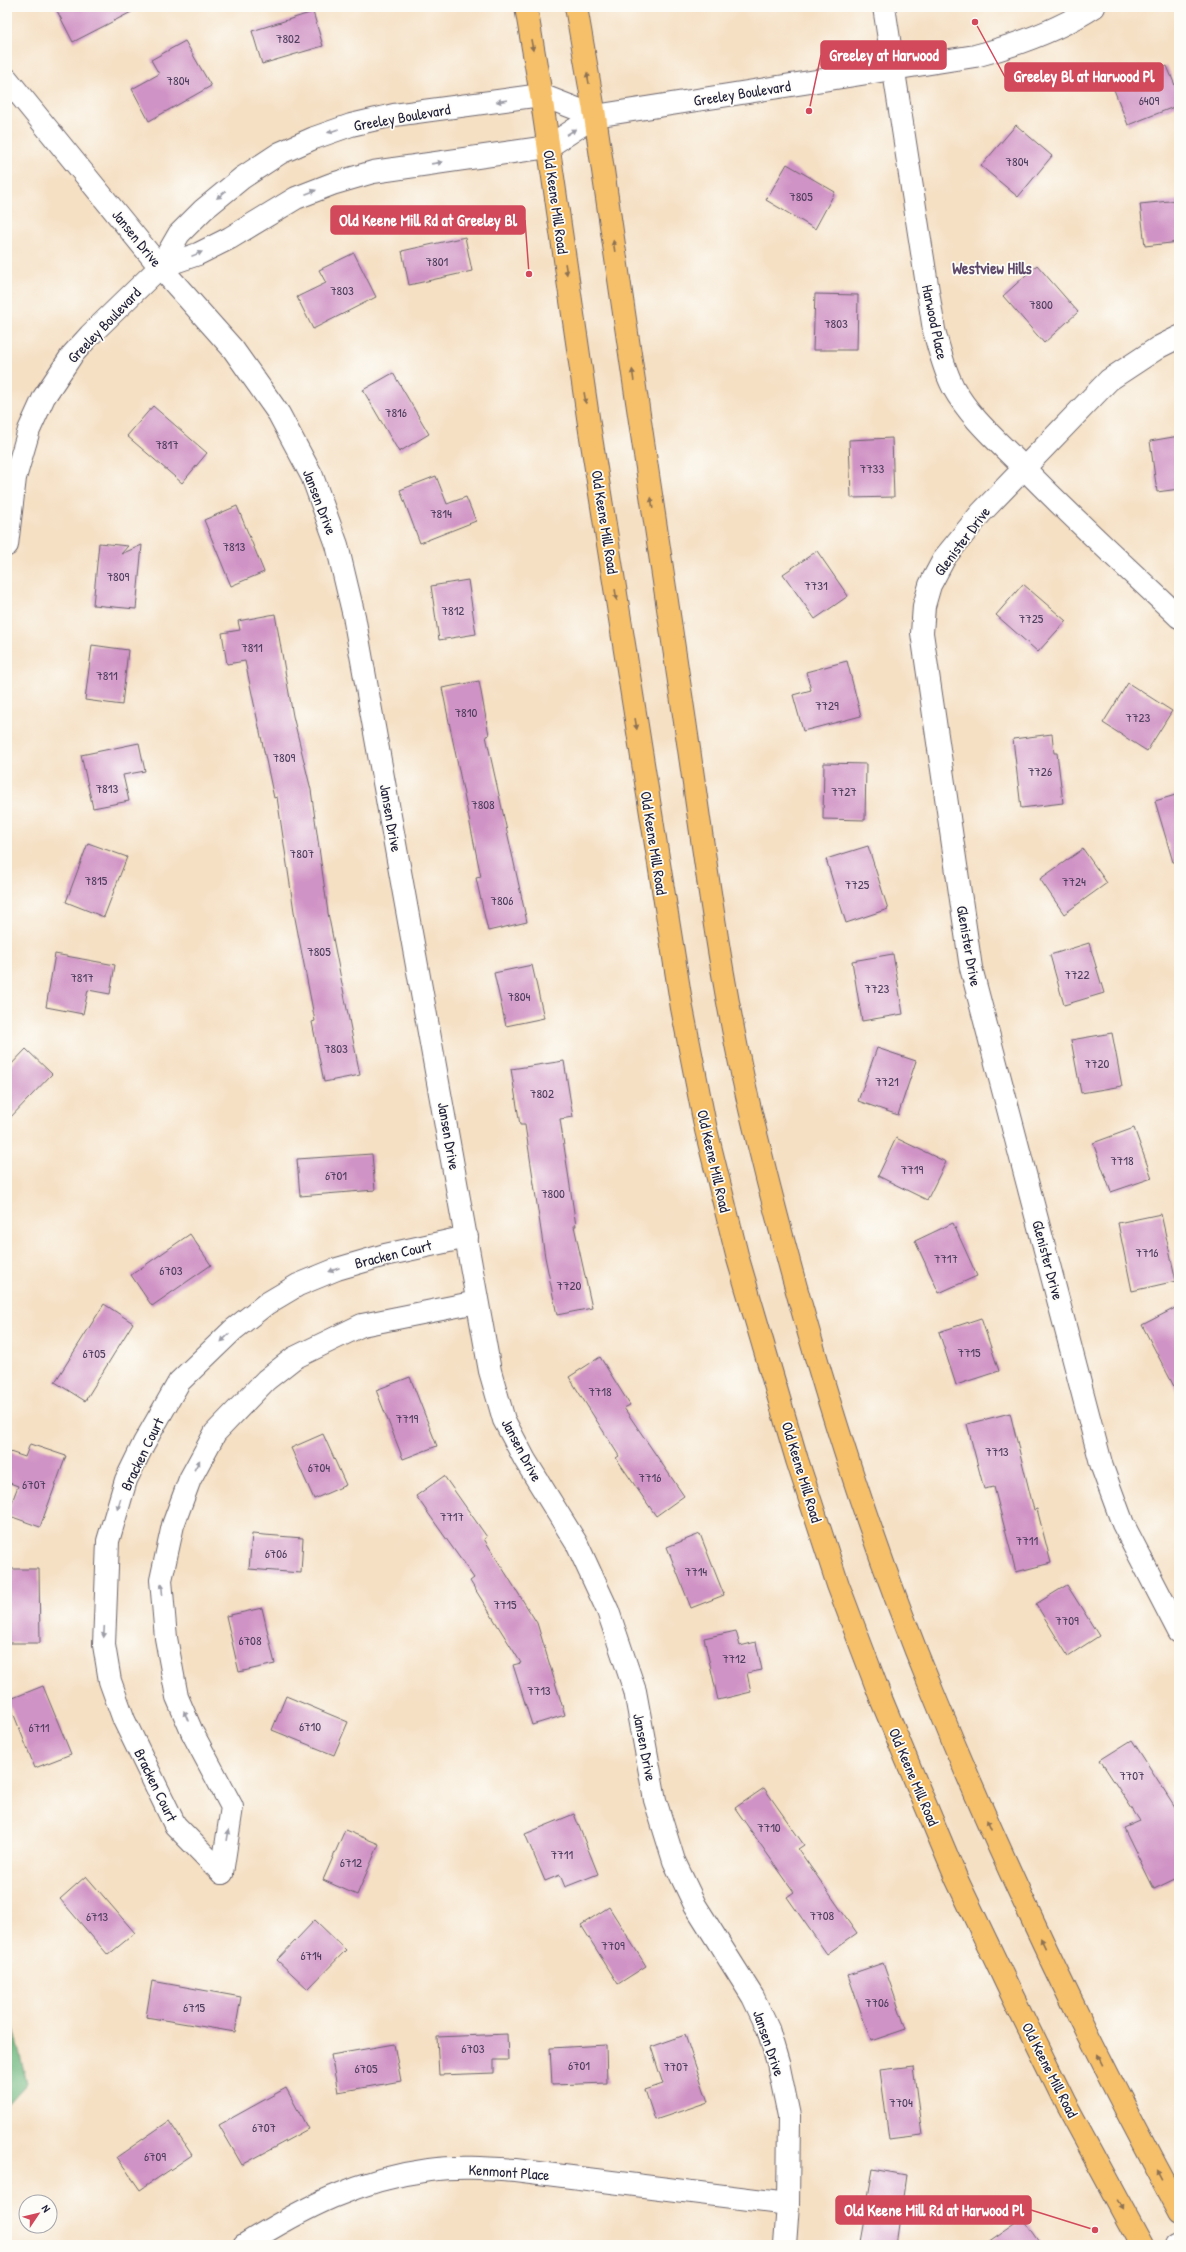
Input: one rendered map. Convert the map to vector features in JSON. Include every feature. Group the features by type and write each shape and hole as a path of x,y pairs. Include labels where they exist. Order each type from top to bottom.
{"main road":[{"name":"Old Keene Mill Road","path":"526,7 541,95 590,431 682,1008 706,1130 738,1259 797,1460 838,1585 882,1700 957,1880 1002,1975 1065,2103 1142,2245"},
{"path":"576,7 595,116 705,856 730,1008 756,1133 818,1368 849,1465 935,1699 1013,1880 1065,1991 1124,2107 1179,2210"}],"street":[{"name":"Harwood Place","path":"884,7 934,330 940,357 953,387 969,412 1023,468 1179,617"},
{"name":"Greeley Boulevard","path":"160,267 198,254 230,238 296,198 332,184 373,172 548,147 595,116 975,56 1019,44 1074,20 1094,7"},
{"name":"Jansen Drive","path":"7,79 160,267 233,349 279,414 312,476 337,545 354,616 490,1371 504,1420 524,1460 577,1544 608,1611 635,1691 655,1800 674,1862 695,1905 753,1997 768,2029 778,2063 789,2116 788,2204 785,2245"},
{"name":"Greeley Boulevard","path":"7,545 15,478 29,430 44,397 72,356 90,335 160,267 179,234 203,210 242,178 280,153 351,125 394,115 541,95 595,116"},
{"name":"Glenister Drive","path":"1179,337 1159,347 1109,380 981,513 945,557 930,585 924,606 922,633 971,968 1102,1467 1123,1524 1179,1632"},
{"name":"Bracken Court","path":"467,1238 385,1255 337,1269 298,1285 266,1304 233,1330 179,1382 144,1443 126,1480 108,1541 104,1645 110,1681 124,1720 175,1825 222,1873 232,1807 192,1732 177,1696 166,1638 161,1580 173,1525 190,1479 216,1433 266,1380 294,1358 362,1325 477,1302"},
{"name":"Kenmont Place","path":"244,2245 319,2201 348,2189 377,2180 430,2170 474,2167 515,2170 788,2204"}],"green space":[{"path":"7,2004 27,2083 7,2105"}],"building":[{"path":"55,7 141,7 73,42"},
{"path":"313,12 323,46 262,64 252,31"},
{"path":"185,41 211,86 149,121 132,89 159,74 151,60"},
{"path":"1167,66 1179,95 1179,105 1128,125 1113,87"},
{"path":"1016,125 1052,156 1018,197 981,166"},
{"path":"787,164 835,192 815,229 766,200"},
{"path":"1179,200 1179,242 1145,246 1140,204"},
{"path":"465,237 472,271 409,285 402,251"},
{"path":"354,253 376,297 313,329 297,297 326,283 319,270"},
{"path":"1037,265 1078,312 1044,343 1003,296"},
{"path":"815,294 858,295 857,350 813,350"},
{"path":"393,373 429,434 399,452 363,390"},
{"path":"153,406 207,453 182,483 127,436"},
{"path":"1179,436 1179,489 1157,492 1150,441"},
{"path":"892,438 894,497 851,498 849,440"},
{"path":"436,476 447,504 466,497 476,521 420,543 400,490"},
{"path":"237,506 264,572 231,586 204,520"},
{"path":"99,543 128,546 121,554 142,545 136,609 93,605"},
{"path":"817,551 848,596 815,619 783,574"},
{"path":"468,580 476,634 439,640 431,586"},
{"path":"1023,584 1066,621 1038,652 996,615"},
{"path":"275,614 293,716 311,790 328,913 360,1075 324,1082 312,1022 315,1021 295,918 277,797 274,798 245,661 227,664 222,633 240,630 238,621"},
{"path":"92,645 128,650 122,705 85,700"},
{"path":"847,661 861,716 803,731 793,695 811,690 806,672"},
{"path":"479,681 489,735 486,736 527,922 488,931 476,878 481,877 442,688"},
{"path":"1128,683 1172,711 1147,751 1103,723"},
{"path":"1052,734 1054,753 1057,753 1063,803 1021,808 1013,739"},
{"path":"139,743 145,771 123,775 129,801 93,808 81,755"},
{"path":"824,763 866,764 865,820 823,819"},
{"path":"1179,794 1179,862 1173,862 1155,801"},
{"path":"88,843 127,857 104,917 66,902"},
{"path":"868,846 888,909 846,923 826,859"},
{"path":"1083,849 1107,883 1064,914 1040,879"},
{"path":"1089,943 1104,993 1064,1005 1050,955"},
{"path":"55,954 115,965 110,994 88,990 83,1014 46,1007"},
{"path":"893,954 903,1014 862,1021 852,961"},
{"path":"532,965 544,1018 506,1026 494,973"},
{"path":"1112,1033 1122,1086 1081,1093 1071,1040"},
{"path":"877,1048 916,1061 898,1115 858,1101"},
{"path":"26,1049 52,1074 7,1121 7,1069"},
{"path":"564,1061 573,1117 560,1119 576,1226 574,1226 592,1308 557,1315 545,1257 525,1125 520,1125 511,1069"},
{"path":"1134,1128 1152,1178 1111,1192 1093,1143"},
{"path":"896,1138 946,1162 927,1200 878,1176"},
{"path":"372,1154 375,1190 300,1196 297,1159"},
{"path":"1161,1214 1176,1281 1132,1291 1118,1223"},
{"path":"953,1223 977,1276 939,1293 915,1241"},
{"path":"190,1234 211,1265 152,1306 131,1275"},
{"path":"104,1304 133,1323 85,1401 55,1382"},
{"path":"1179,1306 1179,1396 1142,1325"},
{"path":"981,1318 999,1371 956,1385 939,1332"},
{"path":"600,1357 630,1405 624,1408 684,1496 656,1516 616,1458 619,1456 569,1377"},
{"path":"410,1377 437,1446 403,1459 376,1390"},
{"path":"1010,1413 1034,1510 1037,1509 1051,1563 1016,1572 994,1487 984,1489 967,1424"},
{"path":"323,1434 346,1485 314,1499 291,1448"},
{"path":"30,1444 66,1456 40,1527 7,1515 18,1486 7,1482 7,1451 25,1457"},
{"path":"444,1476 487,1537 484,1539 537,1623 565,1715 532,1725 513,1665 521,1663 470,1581 474,1578 416,1496"},
{"path":"252,1534 303,1538 301,1573 249,1569"},
{"path":"700,1534 724,1595 691,1608 667,1547"},
{"path":"7,1569 39,1569 40,1643 7,1643"},
{"path":"1067,1585 1099,1636 1068,1656 1036,1604"},
{"path":"262,1608 275,1664 239,1672 226,1616"},
{"path":"736,1631 740,1646 756,1642 762,1670 747,1673 751,1692 718,1700 704,1638"},
{"path":"43,1686 71,1754 35,1768 8,1700"},
{"path":"286,1696 348,1722 334,1755 272,1730"},
{"path":"1132,1740 1179,1813 1179,1877 1154,1889 1124,1828 1140,1821 1100,1760"},
{"path":"764,1788 804,1845 798,1849 857,1933 827,1954 787,1897 794,1892 735,1808"},
{"path":"574,1814 598,1874 565,1887 560,1875 545,1881 525,1834"},
{"path":"345,1830 379,1844 357,1895 323,1880"},
{"path":"86,1876 135,1933 108,1955 60,1899"},
{"path":"609,1907 646,1966 618,1984 581,1925"},
{"path":"315,1920 346,1950 308,1989 277,1960"},
{"path":"883,1963 906,2029 871,2041 848,1975"},
{"path":"152,1981 241,1997 235,2032 146,2017"},
{"path":"507,2034 508,2060 494,2060 494,2073 439,2075 437,2037"},
{"path":"685,2035 708,2102 655,2120 645,2090 663,2084 651,2047"},
{"path":"394,2044 401,2081 338,2092 331,2055"},
{"path":"606,2045 607,2083 552,2085 550,2048"},
{"path":"913,2066 922,2135 889,2139 880,2070"},
{"path":"286,2088 308,2129 242,2165 219,2125"},
{"path":"169,2121 192,2155 140,2190 117,2157"},
{"path":"873,2169 906,2175 896,2245 860,2242"},
{"path":"1023,2218 1042,2245 984,2245"}],"place":[{"name":"Greeley Bl at Harwood Pl","path":"975,22"},
{"name":"Greeley at Harwood","path":"809,111"},
{"name":"Old Keene Mill Rd at Greeley Bl","path":"529,274"},
{"name":"Old Keene Mill Rd at Harwood Pl","path":"1095,2230"}],"district":[{"name":"Westview Hills","path":"992,268"}]}
